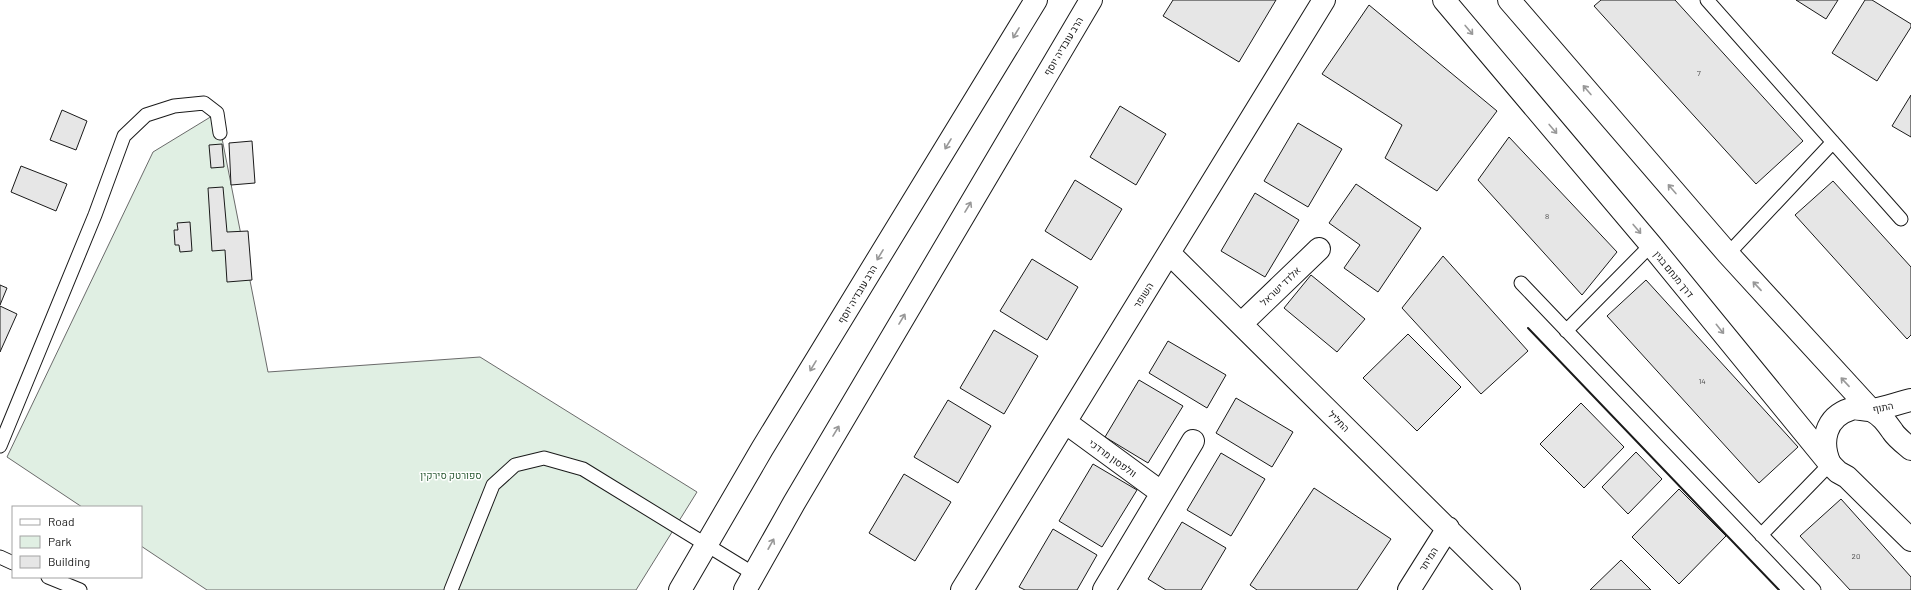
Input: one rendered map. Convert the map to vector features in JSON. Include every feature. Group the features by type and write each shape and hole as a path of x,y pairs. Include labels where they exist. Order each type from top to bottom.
{"street":[{"name":"הרב עובדיה יוסף","path":"680,590 1036,0"},
{"name":"הרב עובדיה יוסף","path":"749,582 798,496 1091,0"},
{"name":"השופר","path":"962,590 1324,0"},
{"name":"דרך מנחם בגין","path":"1444,0 1651,246 1830,464 1838,472 1848,477 1911,540"},
{"path":"1509,0 1728,254 1871,410 1881,415 1893,432 1911,449"},
{"name":"אלדד ישראל","path":"1241,324 1320,249"},
{"name":"החליל","path":"1169,253 1509,590"},
{"name":"התוף","path":"1830,464 1826,456 1824,438 1828,427 1835,418 1852,409 1871,410 1911,400"},
{"name":"וולפסון מרדכי","path":"1065,422 1162,493"},
{"path":"1104,590 1193,441"},
{"name":"המיתר","path":"1409,590 1448,528"}],"lane":[{"path":"1707,0 1901,219"},
{"path":"0,446 95,215 124,136 146,115 174,106 204,103 217,113 220,134"},
{"path":"1728,254 1833,142"},
{"path":"1566,331 1651,246"},
{"path":"1520,283 1814,590"},
{"path":"451,590 493,484 515,465 544,458 583,469 706,545 749,582"},
{"path":"1761,535 1830,464"},
{"path":"0,557 12,563"},
{"path":"50,578 80,590"}],"green space":[{"name":"ספורטק סירקין","path":"217,113 268,372 480,357 697,492 636,590 207,590 142,547 142,506 80,506 7,457 153,152"}],"building":[{"path":"1173,0 1276,0 1239,62 1163,16"},
{"path":"1601,0 1675,0 1803,141 1756,184 1594,6"},
{"path":"1796,0 1838,0 1826,19"},
{"path":"1865,0 1872,0 1911,24 1911,27 1877,81 1832,53"},
{"path":"1369,5 1497,111 1437,191 1385,158 1402,125 1322,74"},
{"path":"1911,95 1911,137 1892,126"},
{"path":"1120,106 1166,134 1136,185 1090,157"},
{"path":"62,110 87,121 76,150 50,140"},
{"path":"1298,123 1342,149 1308,207 1264,181"},
{"path":"1509,137 1617,252 1582,295 1478,180"},
{"path":"252,141 255,183 231,185 229,143"},
{"path":"222,144 224,167 211,168 209,145"},
{"path":"21,166 67,184 56,211 11,192"},
{"path":"1075,180 1122,209 1091,260 1045,231"},
{"path":"1833,181 1911,267 1911,335 1907,339 1795,215"},
{"path":"1356,184 1421,228 1378,292 1344,268 1360,245 1329,223"},
{"path":"223,187 227,232 248,231 252,280 227,282 225,250 212,251 208,188"},
{"path":"1255,193 1299,220 1265,277 1221,251"},
{"path":"190,222 192,251 180,252 179,245 175,245 174,230 178,230 177,223"},
{"path":"1443,256 1528,351 1481,394 1402,308"},
{"path":"1032,259 1078,287 1047,340 1000,311"},
{"path":"1311,275 1365,319 1337,352 1284,308"},
{"path":"1646,280 1798,447 1759,483 1607,316"},
{"path":"0,285 7,288 0,305"},
{"path":"0,306 17,314 0,352"},
{"path":"994,330 1038,356 1004,414 960,388"},
{"path":"1408,334 1461,387 1417,431 1363,378"},
{"path":"1168,341 1226,375 1207,408 1149,373"},
{"path":"1139,380 1183,406 1148,463 1105,437"},
{"path":"1236,398 1293,432 1272,467 1216,433"},
{"path":"948,400 991,426 958,483 914,457"},
{"path":"1581,403 1624,447 1584,488 1540,444"},
{"path":"1636,452 1662,479 1628,514 1602,487"},
{"path":"1221,453 1265,479 1231,536 1187,510"},
{"path":"1093,464 1137,490 1102,547 1059,521"},
{"path":"904,474 951,502 915,561 869,533"},
{"path":"1314,488 1391,539 1357,590 1257,590 1250,585"},
{"path":"1679,489 1726,536 1679,584 1632,537"},
{"path":"1841,499 1911,577 1911,590 1850,590 1800,536"},
{"path":"1182,522 1226,548 1201,590 1166,590 1148,579"},
{"path":"1053,529 1097,555 1077,590 1025,590 1019,587"},
{"path":"1621,560 1651,590 1590,590"}],"wall":[{"path":"1528,328 1779,590"}]}
